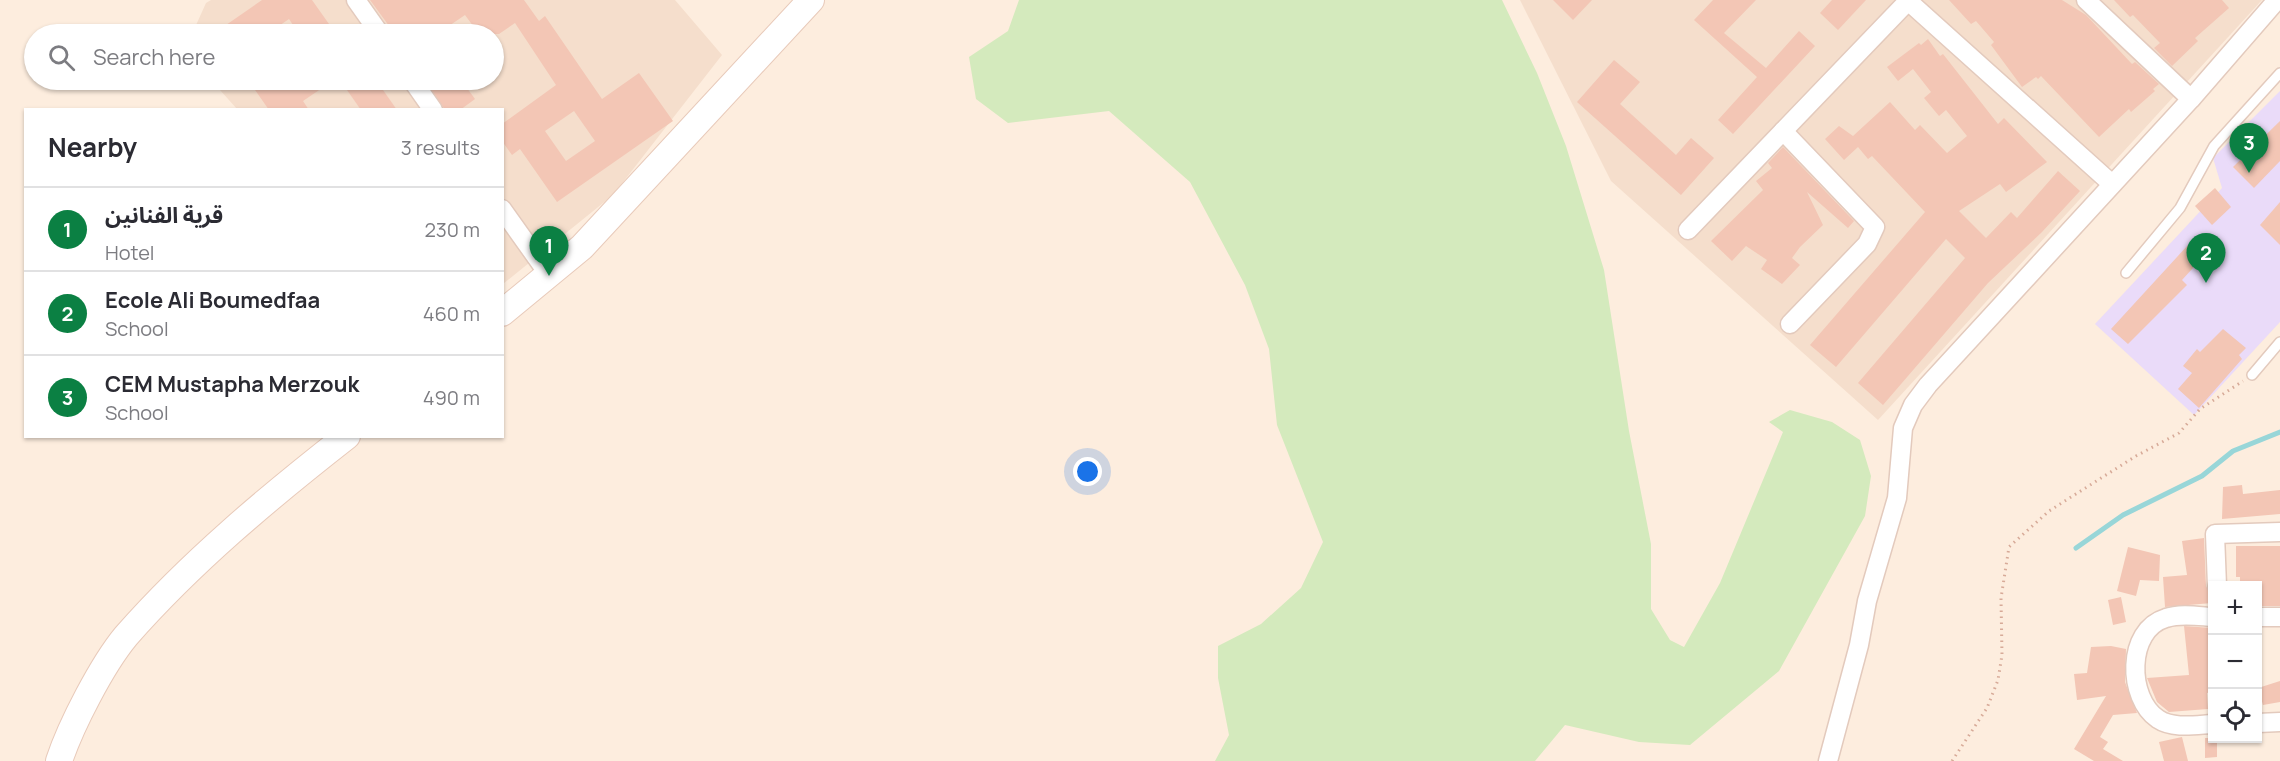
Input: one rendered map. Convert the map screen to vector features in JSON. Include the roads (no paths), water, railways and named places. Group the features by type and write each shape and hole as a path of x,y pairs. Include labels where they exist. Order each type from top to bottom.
{"main road":[{"path":"504,311 582,247 811,0"},
{"path":"58,761 90,694 125,638 268,498 344,438"}],"street":[{"path":"356,0 373,24"},
{"path":"1688,230 1908,0 2112,184"},
{"path":"2086,0 2191,99"},
{"path":"1828,761 1859,645 1867,601 1897,498 1903,428 1913,405 2191,99 2264,4"},
{"path":"419,90 432,108"},
{"path":"1783,131 1875,227 1867,244 1790,324"},
{"path":"504,212 549,275"},
{"path":"2217,581 2216,534 2280,532"},
{"path":"2208,617 2166,618 2150,627 2139,642 2136,669 2139,694 2147,709 2159,720 2174,725 2208,724"},
{"path":"2262,617 2280,618"},
{"path":"2262,723 2280,722"}],"lane":[{"path":"2126,273 2180,208 2214,146 2280,73"},
{"path":"2252,375 2280,342"}],"waterway":[{"path":"2076,548 2123,515 2202,476 2233,451 2280,432"}],"place":[{"name":"CEM Mustapha Merzouk","path":"2249,173"},
{"name":"قرية الفنانين","path":"549,276"},
{"name":"Ecole Ali Boumedfaa","path":"2206,283"}]}
